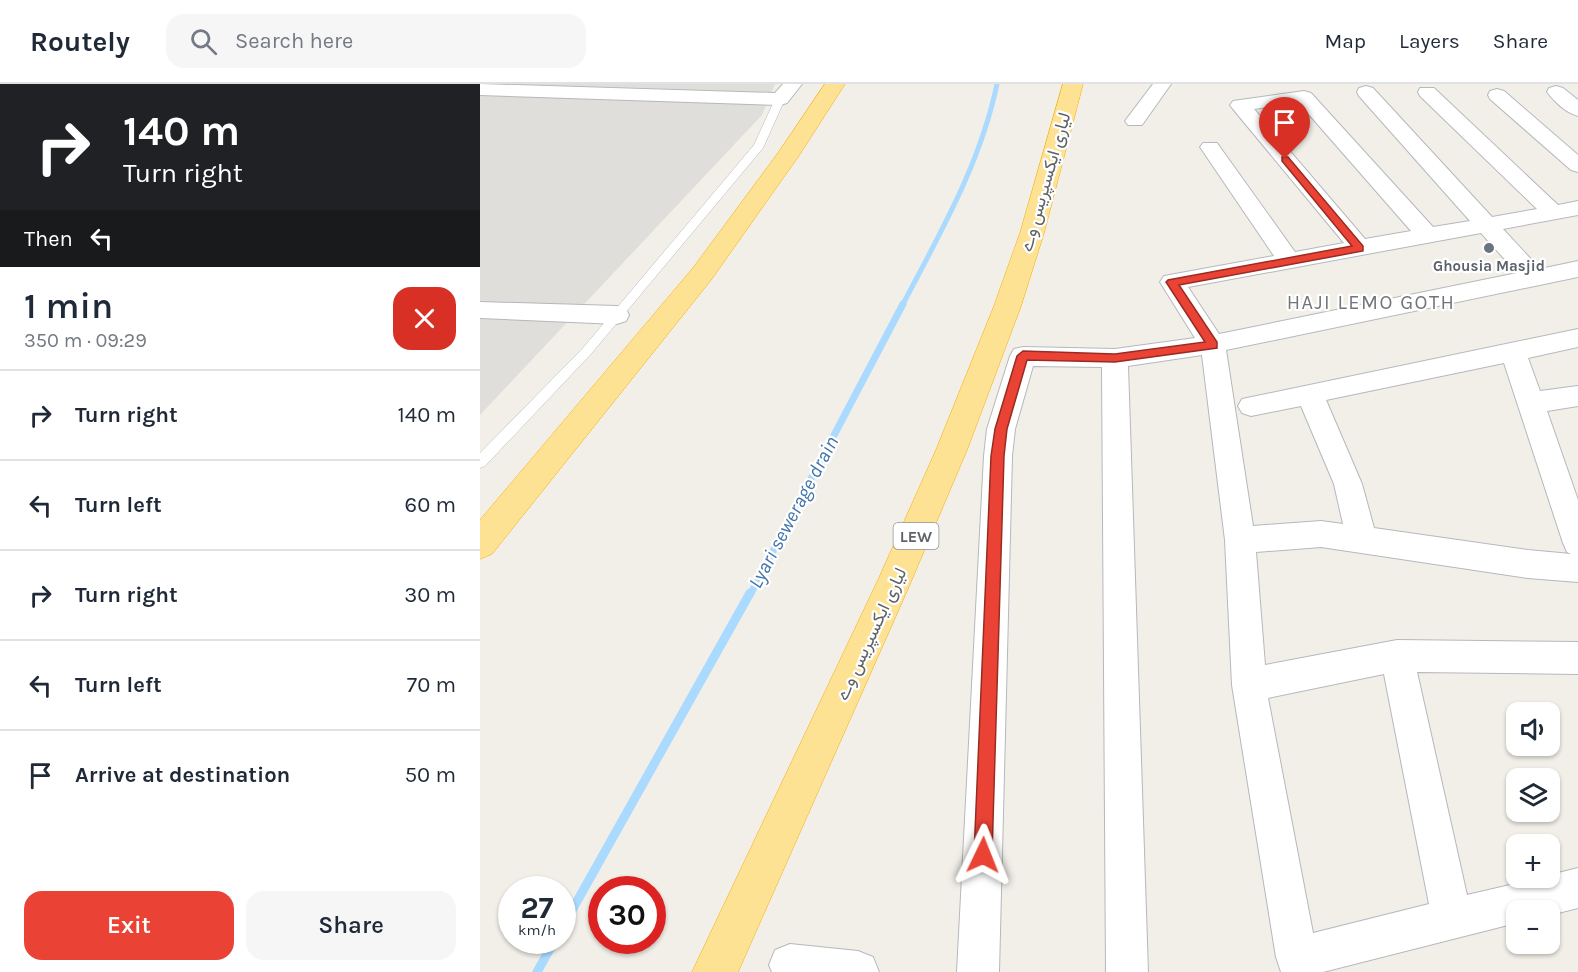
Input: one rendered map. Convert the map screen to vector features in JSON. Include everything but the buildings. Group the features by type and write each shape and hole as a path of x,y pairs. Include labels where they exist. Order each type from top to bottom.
{"highway":[{"path":"480,544 702,274 787,157 834,84"},
{"name":"لیاری ایکسپریس وے","path":"716,972 927,511 1005,314 1062,130 1073,84"}],"street":[{"path":"480,89 780,99 793,84"},
{"path":"1135,121 1162,84"},
{"path":"1366,92 1535,278"},
{"path":"1427,92 1554,213"},
{"path":"1556,92 1578,110"},
{"path":"1497,95 1578,166"},
{"path":"1360,248 1240,105 1304,98 1428,236"},
{"path":"1210,147 1289,261"},
{"path":"1578,208 1172,282 1213,345 1240,540 1249,685 1299,964 1452,918 1578,888"},
{"path":"978,972 998,456 1001,429 1023,356 1115,358 1213,345 1578,269"},
{"path":"480,310 617,315"},
{"path":"1251,406 1578,338"},
{"path":"1513,351 1578,543"},
{"path":"1115,358 1127,972"},
{"path":"1310,394 1348,484 1361,539"},
{"path":"1530,403 1578,396"},
{"path":"1240,540 1321,534 1528,564 1578,568"},
{"path":"1249,685 1397,656 1578,658"},
{"path":"1397,656 1452,918"},
{"path":"790,966 858,972"}],"lane":[{"path":"480,462 587,351 759,146 780,99"}],"shaded area":[{"path":"480,84 775,84 762,115 480,415"}],"waterway":[{"name":"Lyari sewerage drain","path":"902,306 969,171 990,114 997,84"},
{"name":"Lyari sewerage drain","path":"750,595 903,304"},
{"name":"Lyari sewerage drain","path":"576,903 750,593"},
{"name":"Lyari sewerage drain","path":"537,972 547,954"}],"place":[{"name":"Ghousia Masjid","path":"1489,248"}],"district":[{"name":"HAJI LEMO GOTH","path":"1371,302"}],"route":[{"path":"983,855 998,456 1001,429 1023,356 1115,358 1213,345 1172,282 1360,248 1285,159"}]}
